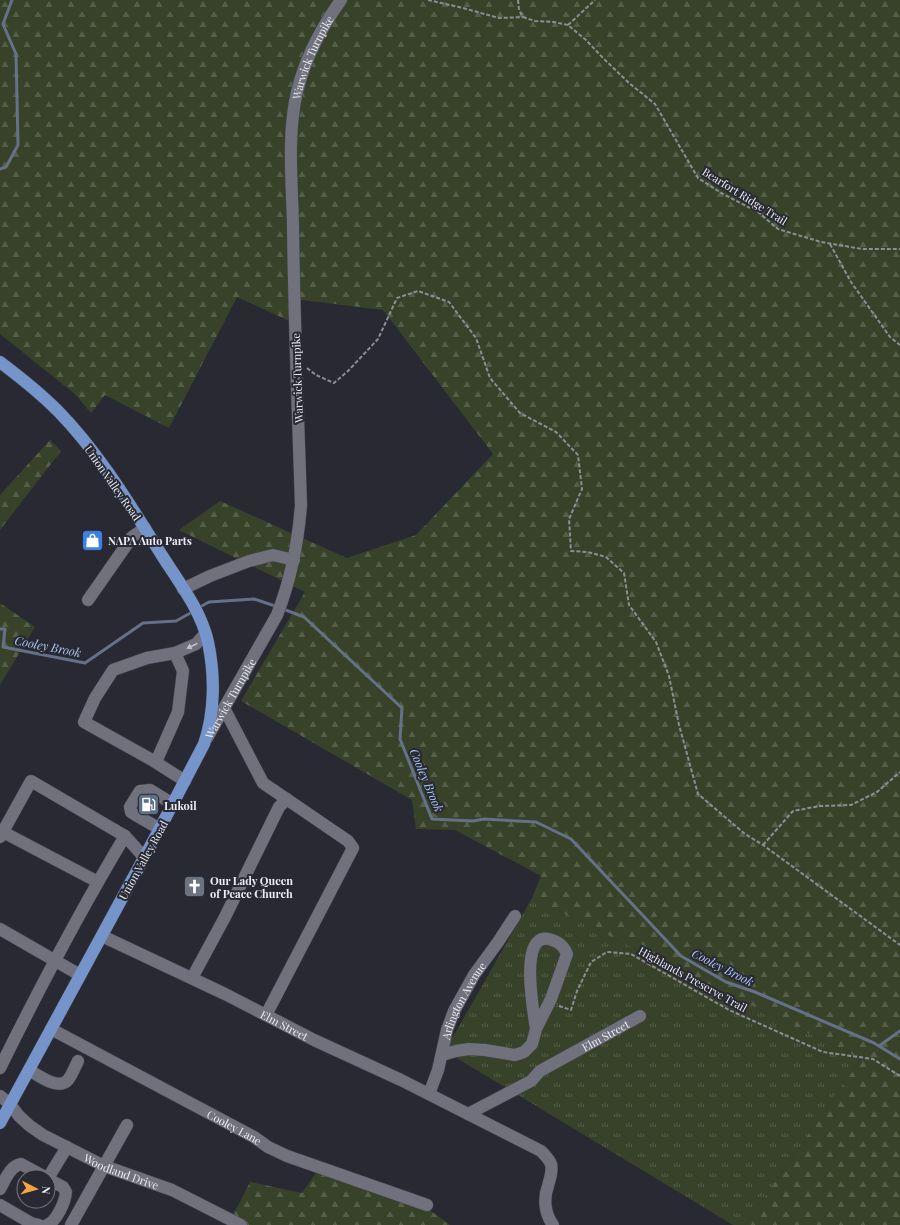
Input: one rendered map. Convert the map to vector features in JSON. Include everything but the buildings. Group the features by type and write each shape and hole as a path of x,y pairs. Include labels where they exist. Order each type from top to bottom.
{"main road":[{"name":"Union Valley Road","path":"0,362 20,377 58,411 105,468 145,528 195,610 205,634 213,684 210,723 204,744 160,829 0,1123"}],"street":[{"name":"Warwick Turnpike","path":"204,744 277,615 294,560 301,505 293,236 293,118 297,93 304,68 322,28 341,0"},
{"path":"88,600 132,537 145,528"},
{"path":"183,589 210,576 249,561 273,556 294,560"},
{"path":"185,781 156,762 84,722 95,698 112,670 147,658 175,653 196,644 205,634"},
{"path":"156,762 178,712 183,671 175,653"},
{"path":"224,708 264,783 348,841 354,848 266,1015"},
{"path":"98,882 1,834 31,781 125,836 144,856"},
{"path":"160,829 131,812 130,807 140,791 150,790 173,804"},
{"path":"192,978 225,917 279,807 287,799"},
{"path":"0,1068 54,960 125,836"},
{"name":"Arlington Avenue","path":"429,1094 442,1055 450,1023 461,997 514,916"},
{"path":"0,929 80,975"},
{"name":"Elm Street","path":"102,936 192,978 314,1040 429,1094 541,1151 551,1164 552,1171 545,1202 546,1212 553,1225"},
{"path":"442,1055 456,1050 469,1049 516,1055 524,1052 532,1044 536,1029 550,1002 567,954 565,948 549,939 543,939 536,943 531,953 530,977 536,1029"},
{"name":"Elm Street","path":"468,1114 531,1081 540,1071 640,1016"},
{"name":"Cooley Lane","path":"51,1029 287,1156 306,1164 427,1205"},
{"path":"29,1070 54,1084 59,1084 68,1080 78,1061"},
{"name":"Woodland Drive","path":"0,1096 10,1104 19,1116 30,1126 43,1135 104,1166 172,1190 241,1225"},
{"path":"72,1225 127,1125"},
{"path":"54,1169 67,1147"},
{"path":"0,1189 11,1170 16,1165 21,1164 30,1169"},
{"path":"48,1225 56,1217 66,1192 63,1187 56,1183"},
{"path":"1,1207 31,1223 39,1225"}],"path":[{"path":"428,0 499,18 523,17 568,26 595,0"},
{"path":"518,0 519,10 523,17"},
{"name":"Bearfort Ridge Trail","path":"568,26 586,40 618,73 655,104 698,178 723,194 758,212 778,228 830,244 862,249 900,249"},
{"path":"830,244 851,282 890,337 900,345"},
{"path":"296,360 316,375 334,383 348,371 378,339 397,298 418,291 450,302 476,338 490,378 520,413 556,432 578,454 582,489 569,519 571,551 588,552 606,557 624,573 629,605 656,642 669,676 679,725 698,794 745,834 763,845 900,945"},
{"path":"763,845 793,811 820,806 851,805 877,792 900,772"},
{"name":"Highlands Preserve Trail","path":"550,1002 571,1010 577,991 591,962 608,952 631,954 729,1010 823,1052 873,1059 900,1076"}],"green space":[{"path":"0,0 900,0 900,1225 745,1225 861,1059 532,898 541,876 455,830 416,829 412,800 241,701 305,592 179,530 220,501 347,558 416,535 493,454 383,310 294,299 296,324 237,297 169,428 105,395 91,413 76,395 0,334"},
{"path":"50,440 61,451 0,530 0,495"},
{"path":"0,603 35,627 0,685"},
{"path":"532,898 861,1059 745,1225 733,1225 445,1051"},
{"path":"320,1167 427,1208 450,1225 231,1225 227,1222 238,1206 250,1182 302,1193"}],"waterway":[{"path":"0,169 6,167 18,145 16,54 3,24 12,0"},
{"name":"Cooley Brook","path":"198,608 209,602 254,599 278,607"},
{"name":"Cooley Brook","path":"283,609 304,617 402,708 400,739 432,819 473,821 484,819 536,822 571,839 681,956 726,982 755,992 874,1043 900,1059"},
{"name":"Cooley Brook","path":"0,629 5,629 3,647 85,663 143,623 176,621 194,611"},
{"path":"879,1046 900,1031"}],"place":[{"name":"NAPA Auto Parts","path":"93,540"},
{"name":"Lukoil","path":"148,805"},
{"name":"Our Lady Queen of Peace Church","path":"195,886"}]}
